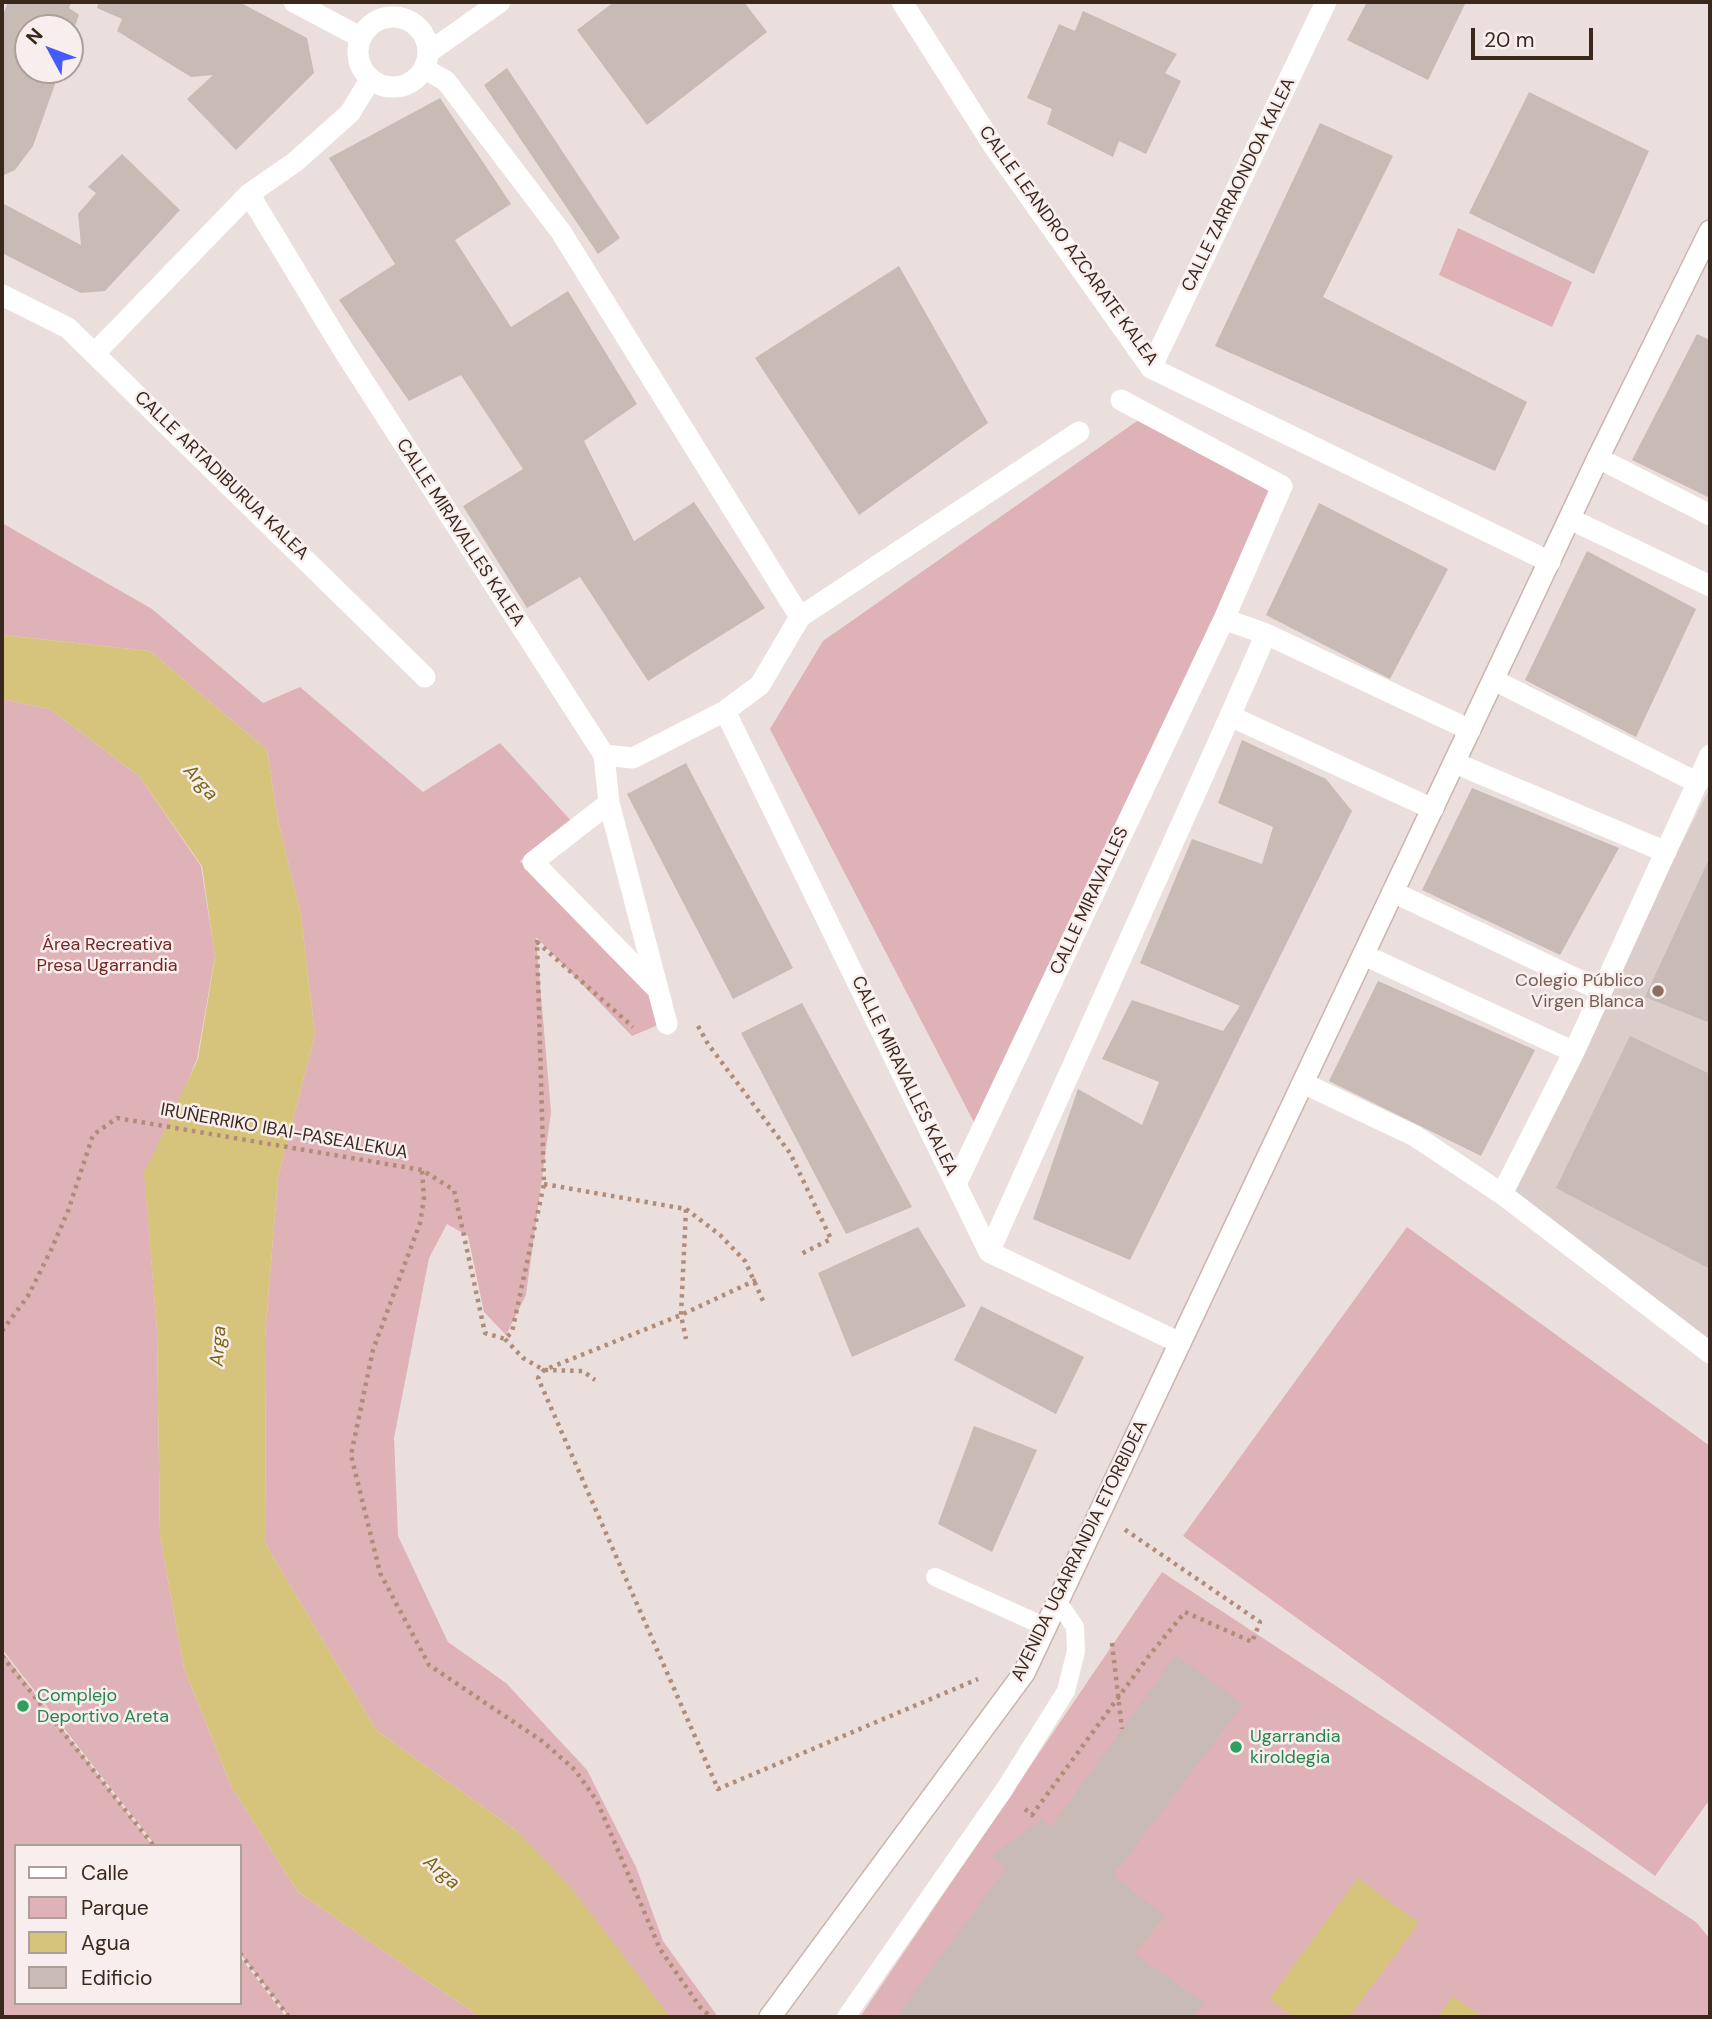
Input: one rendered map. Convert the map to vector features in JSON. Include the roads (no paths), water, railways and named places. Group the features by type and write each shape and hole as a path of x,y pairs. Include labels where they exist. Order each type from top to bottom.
{"street":[{"path":"295,2 360,37"},
{"path":"500,2 427,60 413,82 403,86 380,86 370,80 359,60 360,37 377,20 405,10 421,30 427,60 561,232 800,617"},
{"name":"CALLE LEANDRO AZCARATE KALEA","path":"902,2 995,148 1151,368 1550,562"},
{"name":"CALLE ZARRAONDOA KALEA","path":"1151,368 1326,2"},
{"path":"95,353 249,194 295,162 350,113 370,80"},
{"name":"CALLE MIRAVALLES KALEA","path":"249,194 344,351 604,755"},
{"name":"AVENIDA UGARRANDIA ETORBIDEA","path":"770,2017 1024,1673 1598,458 1710,231"},
{"name":"CALLE ARTADIBURUA KALEA","path":"2,295 68,328 425,677"},
{"name":"CALLE MIRAVALLES","path":"956,1184 1224,618 1282,486 1121,400"},
{"path":"667,1024 609,803 604,755 633,758 725,711 760,685 800,617 1079,432"},
{"path":"1598,458 1710,515"},
{"path":"1570,519 1710,586"},
{"path":"1224,618 1266,634 1470,730"},
{"path":"1180,1343 989,1252 1266,634"},
{"path":"1494,680 1698,783"},
{"name":"CALLE MIRAVALLES KALEA","path":"725,711 989,1252"},
{"path":"1230,716 1433,809"},
{"path":"1502,1194 1574,1052 1710,755"},
{"path":"1455,763 1666,852"},
{"path":"609,803 533,862 658,990"},
{"path":"1394,892 1602,991"},
{"path":"1364,955 1574,1052"},
{"path":"1303,1083 1415,1136 1502,1194 1710,1353"}],"lane":[{"path":"935,1577 1046,1627"},
{"path":"846,2017 1004,1790 1066,1691 1076,1651 1075,1627 1058,1602"}],"water":[{"name":"Arga","path":"2,635 150,651 267,750 278,820 301,915 315,1034 278,1178 265,1337 266,1545 377,1731 518,1832 573,1890 670,2017 480,2017 298,1892 232,1788 184,1668 160,1536 157,1330 144,1173 198,1059 215,957 202,866 140,777 50,709 2,699"},
{"path":"1358,1878 1419,1923 1349,2017 1293,2017 1269,1999"},
{"path":"1453,1996 1483,2017 1438,2017"}],"place":[{"name":"Colegio Público Virgen Blanca","path":"1658,991"},
{"name":"Complejo Deportivo Areta","path":"23,1706"},
{"name":"Ugarrandia kiroldegia","path":"1236,1747"}],"park label":[{"name":"Área Recreativa Presa Ugarrandia","path":"107,955"}]}
